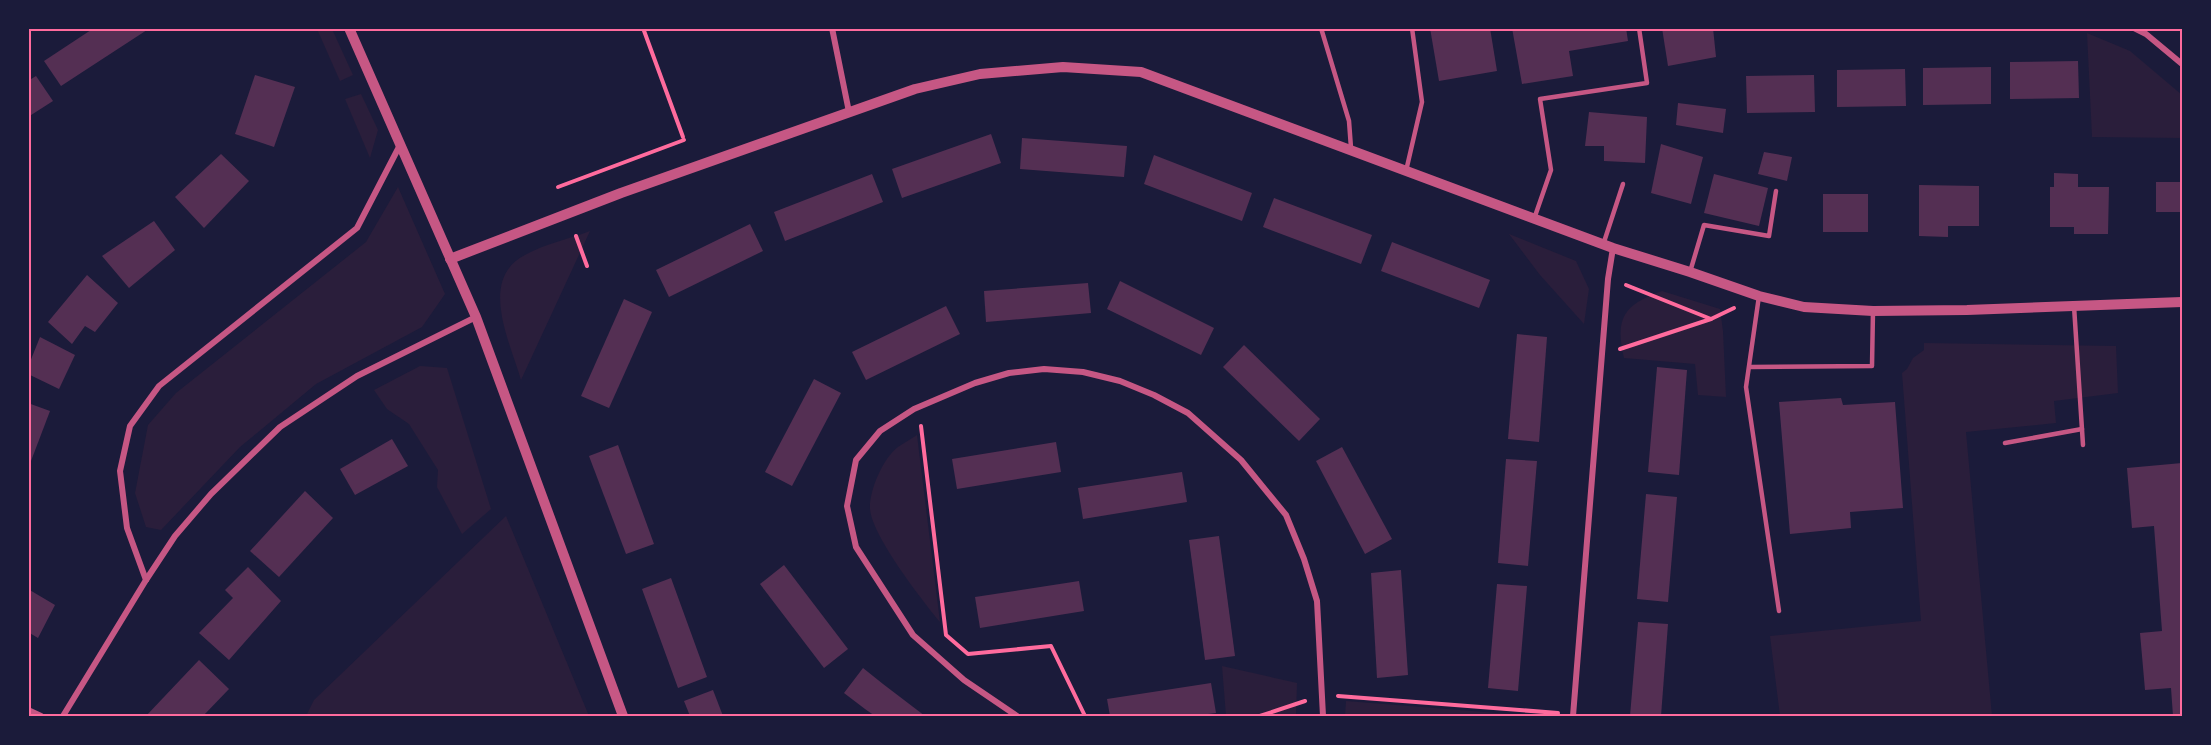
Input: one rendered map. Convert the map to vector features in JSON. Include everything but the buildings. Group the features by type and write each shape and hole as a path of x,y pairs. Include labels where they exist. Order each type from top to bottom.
{"street":[{"path":"349,28 476,317 623,717"},
{"path":"832,28 849,112"},
{"path":"2134,28 2146,34 2182,64"},
{"path":"450,259 621,193 915,89 980,74 1063,67 1141,72 1608,247 1759,296 1804,307 1874,311 2182,302"},
{"path":"146,580 127,528 120,471 130,426 159,386 357,228 400,146"},
{"path":"1573,716 1608,279 1608,247"},
{"path":"63,717 146,580 176,536 211,494 279,427 357,376 476,317"},
{"path":"1017,717 964,680 913,635 856,547 847,506 856,459 880,431 914,409 975,383 1009,373 1044,369 1083,372 1120,381 1155,395 1188,413 1241,460 1286,515 1304,559 1317,601 1323,717"},
{"path":"28,710 41,717"}],"lane":[{"path":"1321,28 1349,121 1352,151"},
{"path":"1406,171 1422,102 1412,28"},
{"path":"1534,219 1551,170 1540,99 1647,83 1639,28"},
{"path":"1608,247 1623,184"},
{"path":"1690,272 1704,225 1769,236 1776,191"},
{"path":"1759,296 1746,387 1779,611"},
{"path":"2074,306 2083,445"},
{"path":"1750,367 1872,366 1874,311"},
{"path":"2005,443 2082,429"}],"path":[{"path":"558,187 684,138 643,28"},
{"path":"576,236 587,266"},
{"path":"1608,279 1648,292 1711,319"},
{"path":"1602,355 1711,319 1759,296"},
{"path":"914,409 922,427 946,635 968,654 1051,646 1085,717"},
{"path":"1260,717 1323,695 1573,716"}],"shaded area":[{"path":"317,29 332,29 353,75 340,81"},
{"path":"2087,33 2130,51 2182,95 2182,138 2092,137"},
{"path":"361,94 378,130 370,158 345,99"},
{"path":"398,187 445,294 422,327 316,384 240,447 161,530 146,527 135,493 148,425 176,393 366,242"},
{"path":"590,231 521,380 501,312 500,295 503,279 511,266 532,251"},
{"path":"1509,234 1576,261 1589,289 1584,324 1540,275"},
{"path":"1662,291 1720,309 1726,397 1698,395 1695,364 1624,358 1621,333 1625,315 1638,302"},
{"path":"1924,343 2116,346 2118,393 2054,401 2056,423 1966,432 1992,716 1780,716 1770,636 1921,621 1902,373 1913,358 1924,350"},
{"path":"420,366 447,368 491,509 462,534 437,487 438,470 409,424 387,409 374,390"},
{"path":"917,435 940,622 888,551 873,521 870,509 874,484 887,459 898,447"},
{"path":"506,516 589,716 306,716 314,700"},
{"path":"1222,666 1297,683 1296,716 1226,716"},
{"path":"1346,701 1534,716 1345,716"}]}
